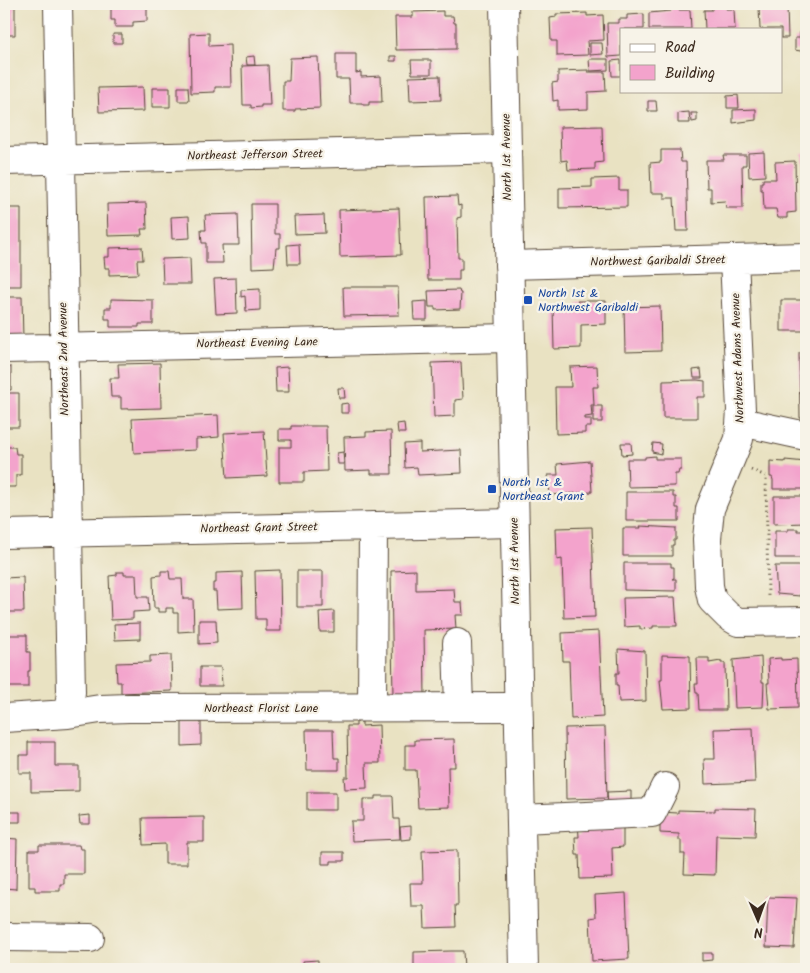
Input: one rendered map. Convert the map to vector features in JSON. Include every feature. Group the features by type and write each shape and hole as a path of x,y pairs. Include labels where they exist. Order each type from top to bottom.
{"street":[{"name":"Northeast 2nd Avenue","path":"58,4 71,692 68,714"},
{"name":"North 1st Avenue","path":"504,4 524,969"},
{"name":"Northeast Jefferson Street","path":"4,161 507,149"},
{"name":"Northwest Garibaldi Street","path":"509,265 806,257"},
{"name":"Northwest Adams Avenue","path":"734,259 741,422 740,439 710,509 707,539 709,586 712,600 728,616 738,622 806,621"},
{"name":"Northeast Evening Lane","path":"4,348 510,338"},
{"path":"741,422 806,436"},
{"name":"Northeast Grant Street","path":"4,534 514,523"},
{"path":"372,526 372,707"},
{"path":"457,643 459,707"},
{"name":"Northeast Florist Lane","path":"4,718 129,708 518,707"},
{"path":"521,819 652,813 665,787"},
{"path":"4,937 90,938"}],"path":[{"path":"747,469 766,476 768,598"}],"building":[{"path":"4,4 15,4 15,35 4,35"},
{"path":"111,4 147,4 147,21 133,22 133,27 115,27 115,20 111,20"},
{"path":"712,4 726,4 726,9 734,9 735,28 705,28 704,10 712,10"},
{"path":"787,7 788,38 782,38 782,28 760,28 759,8"},
{"path":"670,8 690,10 691,28 649,28 649,13 671,11"},
{"path":"443,11 443,16 453,16 454,23 456,23 456,49 396,50 395,17 413,17 413,12"},
{"path":"587,13 587,16 603,15 604,40 587,41 588,55 557,56 557,41 551,41 550,18 556,17 556,14"},
{"path":"644,14 644,28 620,28 620,56 608,57 607,23 619,23 619,19 627,19 627,15"},
{"path":"800,19 806,19 806,52 795,50 795,38 800,38"},
{"path":"209,33 209,46 230,45 231,87 215,87 215,92 191,93 190,34"},
{"path":"113,34 122,34 122,43 113,43"},
{"path":"590,43 602,43 603,54 590,55"},
{"path":"336,54 356,54 356,73 361,72 361,77 381,76 382,102 369,102 369,105 350,103 349,79 336,79"},
{"path":"254,56 255,65 247,65 246,57"},
{"path":"390,56 396,56 396,61 390,61"},
{"path":"318,57 320,108 283,111 283,81 289,81 290,58"},
{"path":"589,59 608,59 608,70 590,71"},
{"path":"411,60 431,60 431,74 412,74"},
{"path":"620,60 620,76 612,76 611,61"},
{"path":"268,65 270,105 251,108 251,105 243,105 242,66"},
{"path":"588,70 588,72 605,72 606,91 588,92 588,109 558,110 558,100 553,101 552,83 558,82 558,71"},
{"path":"4,74 7,74 9,108 4,108"},
{"path":"440,76 441,100 410,101 409,77"},
{"path":"143,87 144,111 99,112 98,88"},
{"path":"178,87 188,87 189,101 178,101"},
{"path":"152,88 170,88 170,107 152,107"},
{"path":"738,95 739,108 727,108 727,96"},
{"path":"648,101 656,101 657,111 648,111"},
{"path":"756,109 756,120 733,123 733,110"},
{"path":"689,112 690,123 678,123 678,113"},
{"path":"691,113 697,113 697,121 692,122"},
{"path":"602,126 603,162 595,163 595,169 568,170 567,160 561,161 560,127"},
{"path":"661,150 680,150 681,162 686,162 688,231 676,231 674,198 664,198 664,193 651,193 650,163 661,162"},
{"path":"764,152 765,176 749,177 748,153"},
{"path":"802,153 806,153 806,178 804,178"},
{"path":"723,155 746,155 746,165 742,165 743,208 726,208 725,201 711,202 711,188 707,188 706,160 724,160"},
{"path":"795,161 796,212 787,213 787,218 778,218 776,209 764,209 761,182 763,182 763,179 776,179 775,162"},
{"path":"619,178 619,190 627,190 627,207 559,208 559,188 592,187 592,179"},
{"path":"457,196 458,206 461,205 461,217 457,218 458,258 462,258 462,270 459,270 459,280 428,280 426,197"},
{"path":"146,203 147,229 141,229 142,235 108,236 107,204"},
{"path":"251,204 275,204 275,234 280,234 280,248 276,248 274,267 252,268"},
{"path":"4,208 21,208 21,286 4,286"},
{"path":"399,208 401,255 340,257 339,210"},
{"path":"238,214 239,245 222,245 223,263 206,263 206,243 202,243 201,230 206,230 205,215"},
{"path":"324,215 325,233 295,234 294,216"},
{"path":"189,216 190,238 172,239 171,217"},
{"path":"299,244 300,264 288,264 287,245"},
{"path":"142,247 143,260 137,260 138,274 109,275 109,268 105,268 104,257 109,257 109,248"},
{"path":"190,258 191,284 163,284 162,259"},
{"path":"236,278 237,313 216,314 214,279"},
{"path":"343,287 398,287 399,315 344,316"},
{"path":"260,289 260,310 246,311 245,296 241,297 241,290"},
{"path":"459,290 461,293 460,309 435,310 435,307 429,307 428,291"},
{"path":"4,297 22,297 23,339 4,339"},
{"path":"111,299 153,300 153,324 139,324 139,327 110,327 110,319 105,319 105,308 111,308"},
{"path":"781,300 806,300 806,331 781,331"},
{"path":"427,301 427,320 414,320 413,302"},
{"path":"577,301 606,301 606,324 581,325 581,348 554,349 553,306 578,306"},
{"path":"660,306 661,351 625,352 624,307"},
{"path":"806,352 806,418 800,418 799,353"},
{"path":"461,362 463,399 455,400 455,416 434,417 432,363"},
{"path":"160,363 161,408 121,409 121,397 111,397 110,378 119,378 118,364"},
{"path":"597,366 598,387 593,387 594,405 591,405 592,416 585,417 585,419 591,419 591,427 585,427 585,433 556,434 555,387 571,387 570,367"},
{"path":"4,367 11,367 11,390 4,390"},
{"path":"288,367 289,392 276,392 275,368"},
{"path":"701,369 702,378 694,378 693,370"},
{"path":"663,381 705,381 705,397 697,397 697,418 663,418"},
{"path":"338,388 344,388 345,398 339,398"},
{"path":"4,393 19,393 19,427 4,427"},
{"path":"348,403 348,413 341,413 341,404"},
{"path":"593,406 602,406 602,422 593,422"},
{"path":"218,415 219,437 196,439 196,450 134,453 132,419"},
{"path":"404,423 405,433 398,433 397,424"},
{"path":"291,426 326,426 327,471 304,472 304,482 279,482 279,447 291,447 291,440 279,440 279,429 291,429"},
{"path":"264,431 267,476 227,478 224,433"},
{"path":"391,431 392,474 371,474 371,470 345,471 344,437 366,436 366,432"},
{"path":"420,443 420,452 461,450 462,473 418,475 417,467 405,468 404,444"},
{"path":"621,443 631,443 632,454 622,455"},
{"path":"653,443 662,444 661,454 652,452"},
{"path":"4,447 15,447 16,454 21,454 21,475 16,475 16,487 4,487"},
{"path":"343,452 344,464 338,464 337,453"},
{"path":"655,456 655,459 681,459 681,470 679,470 678,474 675,474 675,486 628,487 627,459 645,459 645,457"},
{"path":"785,460 806,462 806,489 773,489 773,480 770,477 770,461 785,462"},
{"path":"590,461 592,492 550,495 548,475 558,475 557,464"},
{"path":"626,492 673,492 673,497 676,497 676,508 679,508 679,521 626,521"},
{"path":"774,496 806,496 806,523 774,524"},
{"path":"640,526 676,528 676,540 674,540 674,545 672,545 672,556 623,556 623,528 641,528"},
{"path":"592,527 595,617 564,618 562,559 557,560 556,528"},
{"path":"788,529 806,531 806,558 775,558 775,531 788,531"},
{"path":"624,563 671,563 671,567 674,567 674,578 672,579 676,579 676,591 624,590"},
{"path":"775,566 806,566 806,594 800,594 800,596 777,594"},
{"path":"280,570 281,631 266,631 266,619 256,619 255,571"},
{"path":"416,570 416,590 454,589 455,602 462,602 463,615 455,615 456,629 424,630 425,697 393,697 391,571"},
{"path":"161,571 169,571 170,579 182,579 183,599 193,599 194,631 178,632 178,613 173,613 173,608 166,608 166,612 158,612 158,608 154,608 153,576 161,575"},
{"path":"297,571 323,571 323,607 297,607"},
{"path":"117,572 124,572 124,575 136,575 137,597 148,597 149,611 133,612 133,619 111,620 109,576 117,575"},
{"path":"242,572 243,608 217,609 216,591 213,591 213,583 216,583 216,573"},
{"path":"23,577 24,612 4,612 4,578"},
{"path":"675,597 677,626 653,626 653,628 640,629 640,626 624,627 623,598"},
{"path":"334,611 334,632 320,632 319,612"},
{"path":"199,620 216,620 217,643 199,644"},
{"path":"140,623 140,639 115,640 114,624"},
{"path":"599,631 603,717 571,719 569,661 563,661 562,633"},
{"path":"4,635 27,635 27,652 30,652 28,687 4,687"},
{"path":"618,649 645,651 646,701 619,702 618,685 616,685 616,673 619,673"},
{"path":"171,655 172,691 121,693 121,682 117,682 116,663 150,662 150,656"},
{"path":"662,655 690,656 691,708 663,709 660,680 662,680"},
{"path":"761,657 762,682 764,682 763,707 735,708 733,660"},
{"path":"697,658 709,658 709,663 721,661 721,663 725,663 726,710 699,710 698,693 696,693 695,684 698,684"},
{"path":"781,658 781,660 797,659 798,708 769,709 768,659"},
{"path":"200,667 221,667 222,686 200,686"},
{"path":"182,722 201,722 201,745 182,746"},
{"path":"356,722 362,722 362,726 379,725 380,763 366,763 367,788 345,789 344,777 348,777 347,726 356,726"},
{"path":"605,727 607,798 566,799 565,728"},
{"path":"753,728 755,782 705,784 704,759 715,759 714,729"},
{"path":"306,730 333,730 334,758 339,758 339,770 307,770"},
{"path":"454,739 455,767 448,767 449,807 418,808 416,770 405,770 405,745 415,745 415,740"},
{"path":"28,742 55,742 55,766 79,766 79,791 31,792 31,773 19,773 19,755 28,755"},
{"path":"631,791 631,803 608,804 607,792"},
{"path":"307,792 336,792 336,810 307,810"},
{"path":"375,796 393,797 394,819 399,819 400,839 352,841 351,821 363,821 363,799 375,799"},
{"path":"715,808 756,809 755,836 716,835 715,875 684,874 685,854 681,854 679,834 660,833 660,812 678,813 678,810 715,811"},
{"path":"10,812 20,812 20,822 10,822"},
{"path":"90,815 90,824 80,824 79,816"},
{"path":"204,817 204,842 187,842 187,864 165,864 165,844 143,845 142,818"},
{"path":"578,822 623,824 623,847 612,848 613,878 580,879 579,855 576,855 575,837 579,837"},
{"path":"411,826 411,839 401,840 400,827"},
{"path":"4,838 17,839 16,889 4,888"},
{"path":"39,845 79,845 80,849 84,849 84,874 64,874 64,884 60,884 60,891 35,891 35,887 29,887 29,850 39,850"},
{"path":"457,850 458,905 455,905 456,927 425,928 424,906 411,906 410,883 423,883 422,851"},
{"path":"322,852 344,852 344,861 331,861 331,864 322,864"},
{"path":"626,893 629,959 592,961 590,918 596,917 595,895"},
{"path":"768,897 797,898 794,948 766,947"},
{"path":"463,951 464,969 414,969 414,952"},
{"path":"702,953 712,953 712,960 702,961"},
{"path":"318,960 318,969 304,969 303,961"}],"place":[{"name":"North 1st & Northwest Garibaldi","path":"528,300"},
{"name":"North 1st & Northeast Grant","path":"492,489"}]}
